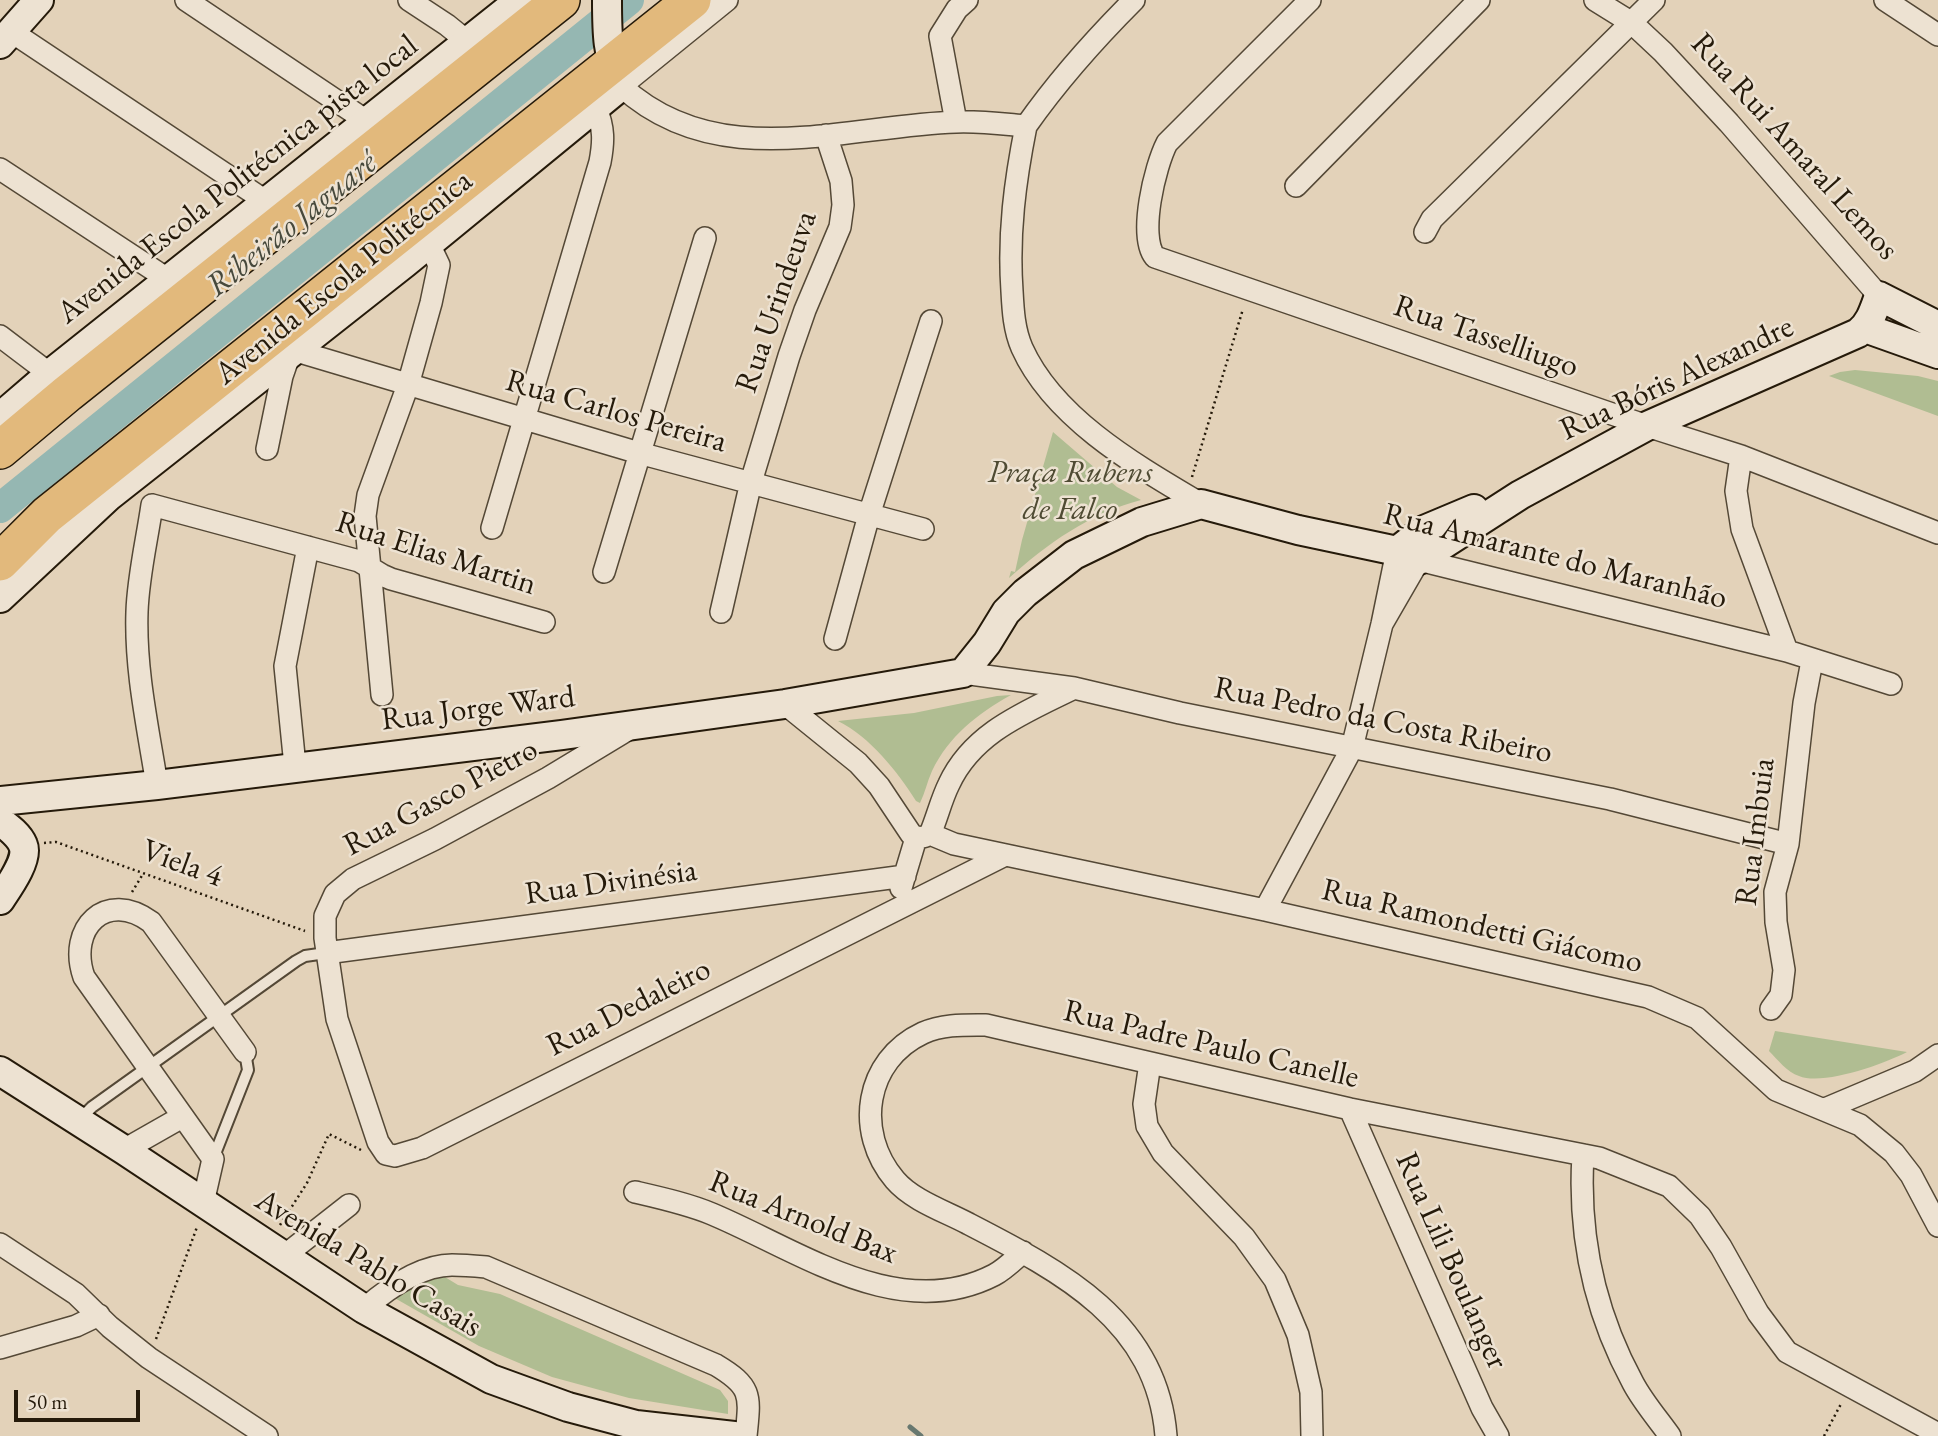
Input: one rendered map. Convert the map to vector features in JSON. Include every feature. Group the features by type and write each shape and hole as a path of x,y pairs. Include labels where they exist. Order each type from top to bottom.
{"highway":[{"path":"0,450 561,0"},
{"name":"Avenida Escola Politécnica","path":"0,562 47,515 424,213 614,67 692,0"}],"street":[{"path":"39,0 6,38 267,202"},
{"path":"186,0 368,122"},
{"path":"409,0 468,42"},
{"name":"Avenida Escola Politécnica pista local","path":"0,417 50,374 520,0"},
{"path":"607,0 614,67 646,107 669,119 703,131 733,138 767,140 956,122 1026,126"},
{"path":"614,67 727,0"},
{"path":"956,122 952,89 940,36 957,9 967,0"},
{"path":"1135,0 1055,83 1026,126 1014,189 1009,257 1013,316 1021,347 1036,374 1058,401 1134,464 1201,504"},
{"name":"Rua Tasselliugo","path":"1310,0 1167,143 1160,156 1150,202 1147,238 1150,251 1155,257 1741,456 1938,533"},
{"path":"1296,186 1479,0"},
{"name":"Rua Rui Amaral Lemos","path":"1595,0 1632,23 1663,52 1729,123 1879,296 1865,328"},
{"path":"1425,232 1432,219 1654,0"},
{"path":"1885,0 1938,35"},
{"name":"Avenida Escola Politécnica","path":"0,598 108,497 139,475 596,108 614,67"},
{"path":"492,528 600,162 604,141 603,126 596,108"},
{"name":"Rua Urindeuva","path":"721,612 751,482 805,310 840,227 843,205 841,181 826,135"},
{"path":"0,169 169,280"},
{"path":"604,572 705,238"},
{"path":"383,695 365,516 368,495 408,384 439,265 428,242"},
{"path":"1879,296 1938,326"},
{"path":"835,639 869,515 931,321"},
{"path":"1865,328 1937,351"},
{"name":"Rua Bóris Alexandre","path":"1408,556 1647,426 1865,328"},
{"path":"0,336 50,374"},
{"path":"267,449 282,376 291,351"},
{"name":"Rua Carlos Pereira","path":"291,351 639,453 923,529"},
{"path":"1741,456 1736,491 1742,529 1787,651"},
{"path":"139,475 152,505 137,609 136,636 157,785"},
{"path":"963,673 987,643 1006,612 1025,593 1074,555 1142,522 1201,504"},
{"name":"Rua Amarante do Maranhão","path":"1201,504 1787,651 1891,684"},
{"name":"Rua Elias Martin","path":"152,505 359,561 391,579 544,622"},
{"path":"295,766 285,666 308,547"},
{"path":"1265,910 1352,748 1382,624 1408,556"},
{"name":"Rua Imbuia","path":"1771,1009 1781,995 1784,970 1776,922 1775,892 1788,844 1804,703 1812,661"},
{"name":"Rua Pedro da Costa Ribeiro","path":"963,673 1074,688 1180,713 1610,799 1788,844"},
{"name":"Rua Jorge Ward","path":"0,801 157,785 785,704 963,673"},
{"path":"890,912 948,785 974,746 1002,724 1074,688"},
{"path":"785,704 858,763 923,836"},
{"name":"Rua Gasco Pietro","path":"395,1157 386,1154 378,1142 337,1018 326,945 325,916 335,894 353,879 435,839 548,778 639,723"},
{"path":"0,821 23,845 23,860 0,900"},
{"name":"Rua Ramondetti Giácomo","path":"923,836 1648,997 1697,1018 1776,1090 1860,1125 1894,1153 1911,1175 1938,1226"},
{"name":"Rua Dedaleiro","path":"395,1157 422,1148 1005,855"},
{"name":"Rua Divinésia","path":"326,945 905,876"},
{"path":"202,1203 213,1159 84,977 78,955 88,926 111,910 124,909 142,915 151,922 245,1052"},
{"name":"Rua Padre Paulo Canelle","path":"1166,1436 1164,1409 1152,1372 1132,1339 1101,1305 1023,1252 917,1197 895,1181 880,1155 870,1126 870,1101 878,1078 889,1059 906,1042 926,1031 955,1025 986,1026 1350,1109 1599,1158 1669,1186 1700,1216 1721,1247 1758,1313 1787,1352 1938,1434"},
{"path":"1825,1109 1915,1071 1938,1057"},
{"path":"1150,1063 1144,1104 1147,1126 1163,1153 1244,1237 1275,1280 1298,1335 1311,1392 1312,1436"},
{"name":"Avenida Pablo Casais","path":"0,1071 364,1309 491,1380 568,1407 636,1425 734,1436"},
{"name":"Rua Lili Boulanger","path":"1350,1109 1482,1408 1498,1436"},
{"path":"124,1150 182,1117"},
{"path":"1583,1155 1581,1187 1590,1270 1606,1326 1634,1385 1670,1436"},
{"name":"Rua Arnold Bax","path":"635,1192 710,1213 827,1267 872,1285 899,1290 948,1289 975,1282 995,1275 1023,1252"},
{"path":"273,1249 349,1205"},
{"path":"0,1244 76,1294 149,1358 267,1436"},
{"path":"364,1309 382,1293 412,1275 450,1265 486,1267 716,1365 738,1378 745,1389 749,1404 746,1436"},
{"path":"0,1348 76,1326 99,1315"}],"lane":[{"path":"78,1121 92,1108 296,961 326,945"},
{"path":"213,1159 248,1070 245,1052"}],"path":[{"path":"1201,504 1192,477 1249,289"},
{"name":"Viela 4","path":"23,845 56,842 326,945"},
{"path":"273,1249 329,1134"},
{"path":"149,1358 199,1221 202,1203"},
{"path":"1824,1436 1850,1387"}],"green space":[{"path":"1855,370 1918,376 1938,381 1938,416 1829,376"},
{"name":"Praça Rubens de Falco","path":"1053,432 1117,487 1141,500 1104,513 1070,531 1038,553 1009,578 1011,571 1015,572"},
{"path":"1011,695 976,718 947,747 932,771 920,803 872,745 838,721 914,713"},
{"path":"1775,1031 1907,1052 1853,1072 1810,1078 1791,1072 1769,1051"},
{"path":"440,1274 458,1285 500,1294 720,1390 728,1401 728,1414 629,1398 552,1377 479,1346 391,1296"}],"waterway":[{"name":"Ribeirão Jaguaré","path":"0,508 629,0"},
{"path":"910,1427 921,1436"}]}
